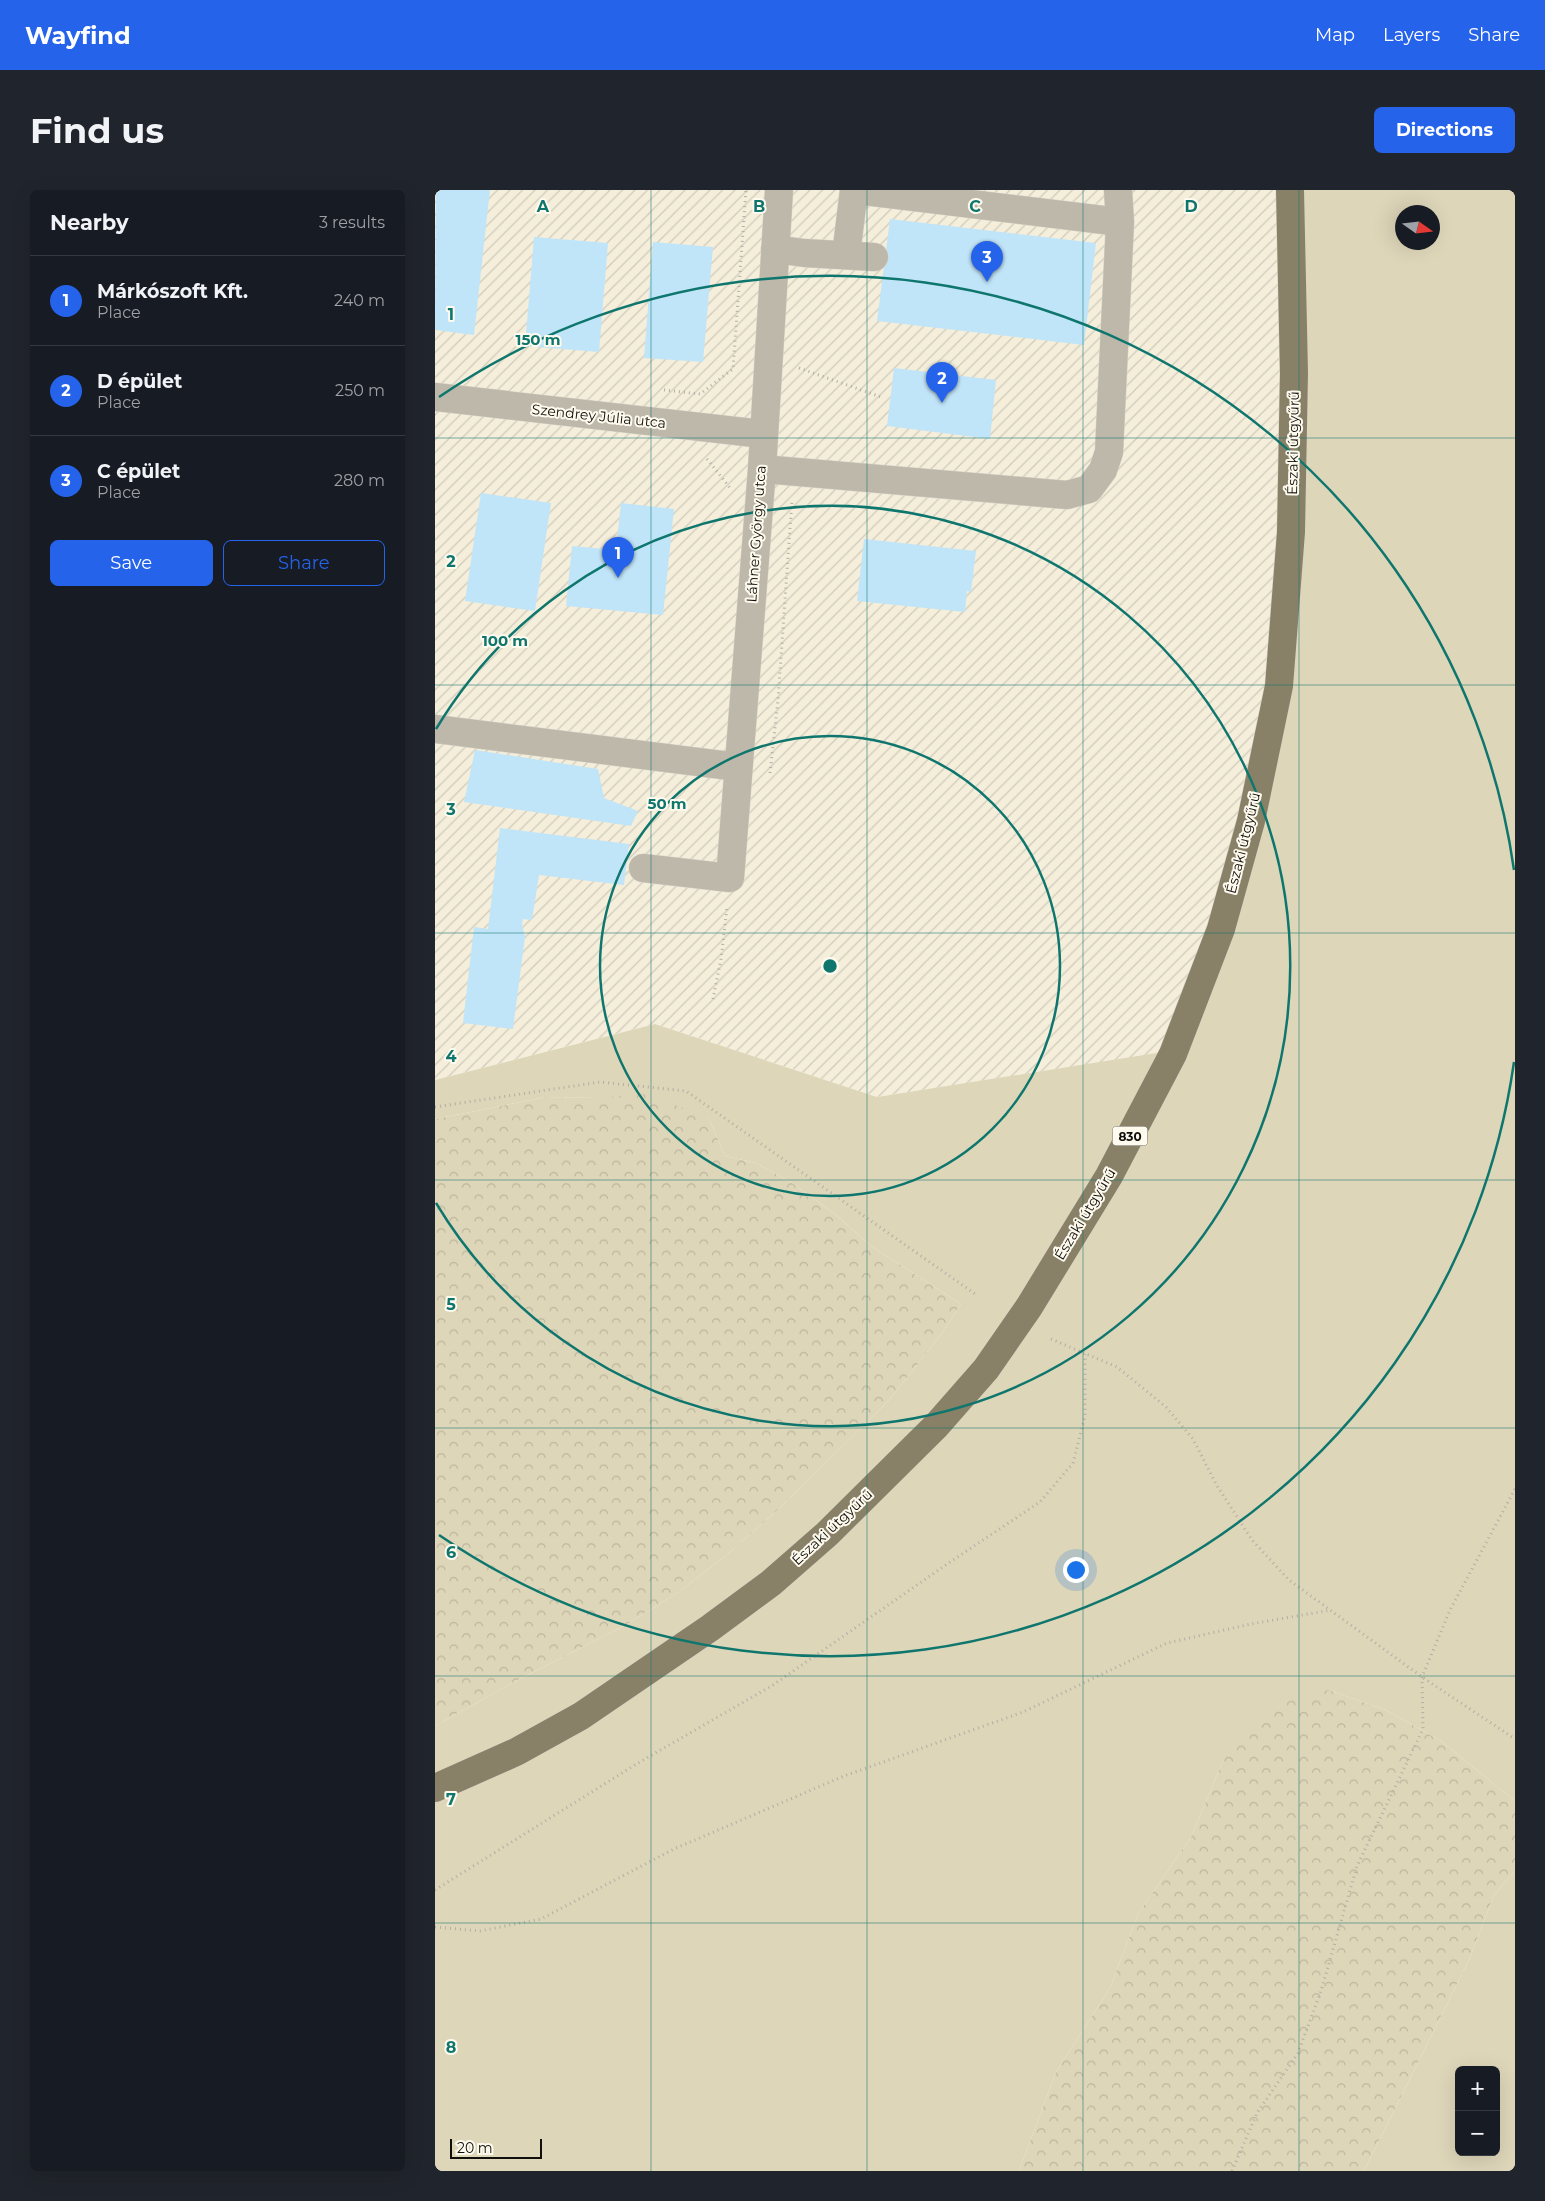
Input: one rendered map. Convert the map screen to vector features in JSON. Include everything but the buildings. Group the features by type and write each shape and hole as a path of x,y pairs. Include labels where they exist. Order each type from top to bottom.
{"main road":[{"name":"Északi útgyűrű","path":"435,1788 515,1752 581,1716 710,1628 771,1583 827,1534 936,1426 986,1369 1029,1307 1109,1176 1173,1054 1221,929 1251,821 1279,686 1291,522 1294,373 1290,190"}],"street":[{"name":"Láhner György utca","path":"730,878 762,468 779,190"},
{"path":"846,255 855,190 1119,222"},
{"path":"762,468 1067,495 1089,489 1103,470 1109,452 1119,222 1117,190"},
{"path":"775,249 804,253 874,257"},
{"name":"Szendrey Júlia utca","path":"435,397 763,434"},
{"path":"435,729 738,767"},
{"path":"643,868 730,878"}],"path":[{"path":"654,389 700,394 733,369 746,190"},
{"path":"799,368 881,397"},
{"path":"705,456 734,492"},
{"path":"713,999 721,959 730,878"},
{"path":"435,1107 600,1082 686,1092 978,1296"},
{"path":"1051,1339 1117,1367 1166,1407 1193,1439 1216,1484 1252,1540 1289,1580 1422,1677 1515,1739"},
{"path":"435,1890 638,1763 773,1685 1040,1502 1073,1463 1085,1416 1085,1354"},
{"path":"1232,2171 1257,2113 1298,2052 1321,1991 1357,1866 1423,1729 1422,1677 1451,1610 1515,1489"},
{"path":"435,1927 480,1931 541,1919 674,1850 844,1776 1023,1712 1167,1643 1251,1624 1331,1610"}],"shaded area":[{"path":"435,190 1285,190 1289,532 1247,820 1163,1053 877,1097 655,1024 435,1080"}],"green space":[{"path":"1285,190 1515,190 1515,1801 1441,1741 1386,1710 1328,1690 1223,1761 1191,1837 1138,1914 1110,1988 1056,2072 1019,2171 435,2171 435,1726 514,1682 624,1626 679,1592 730,1552 781,1507 890,1399 942,1333 961,1304 871,1246 835,1214 792,1183 756,1163 725,1156 709,1119 597,1098 546,1097 435,1119 435,1080 655,1024 877,1097 1163,1052 1247,820 1289,532"},
{"path":"649,1094 709,1119 725,1156 756,1163 792,1183 835,1214 871,1246 961,1304 942,1333 890,1399 781,1507 730,1552 679,1592 624,1626 514,1682 435,1726 435,1119 546,1097 597,1098"},
{"path":"1328,1690 1386,1710 1441,1741 1515,1801 1515,1871 1494,1895 1469,1960 1364,2171 1019,2171 1056,2072 1110,1988 1138,1914 1191,1837 1223,1761 1268,1707"},
{"path":"1515,1871 1515,2171 1364,2171 1469,1960 1494,1895"}],"place":[{"name":"C épület","path":"987,282"},
{"name":"D épület","path":"942,403"},
{"name":"Márkószoft Kft.","path":"618,578"}]}
